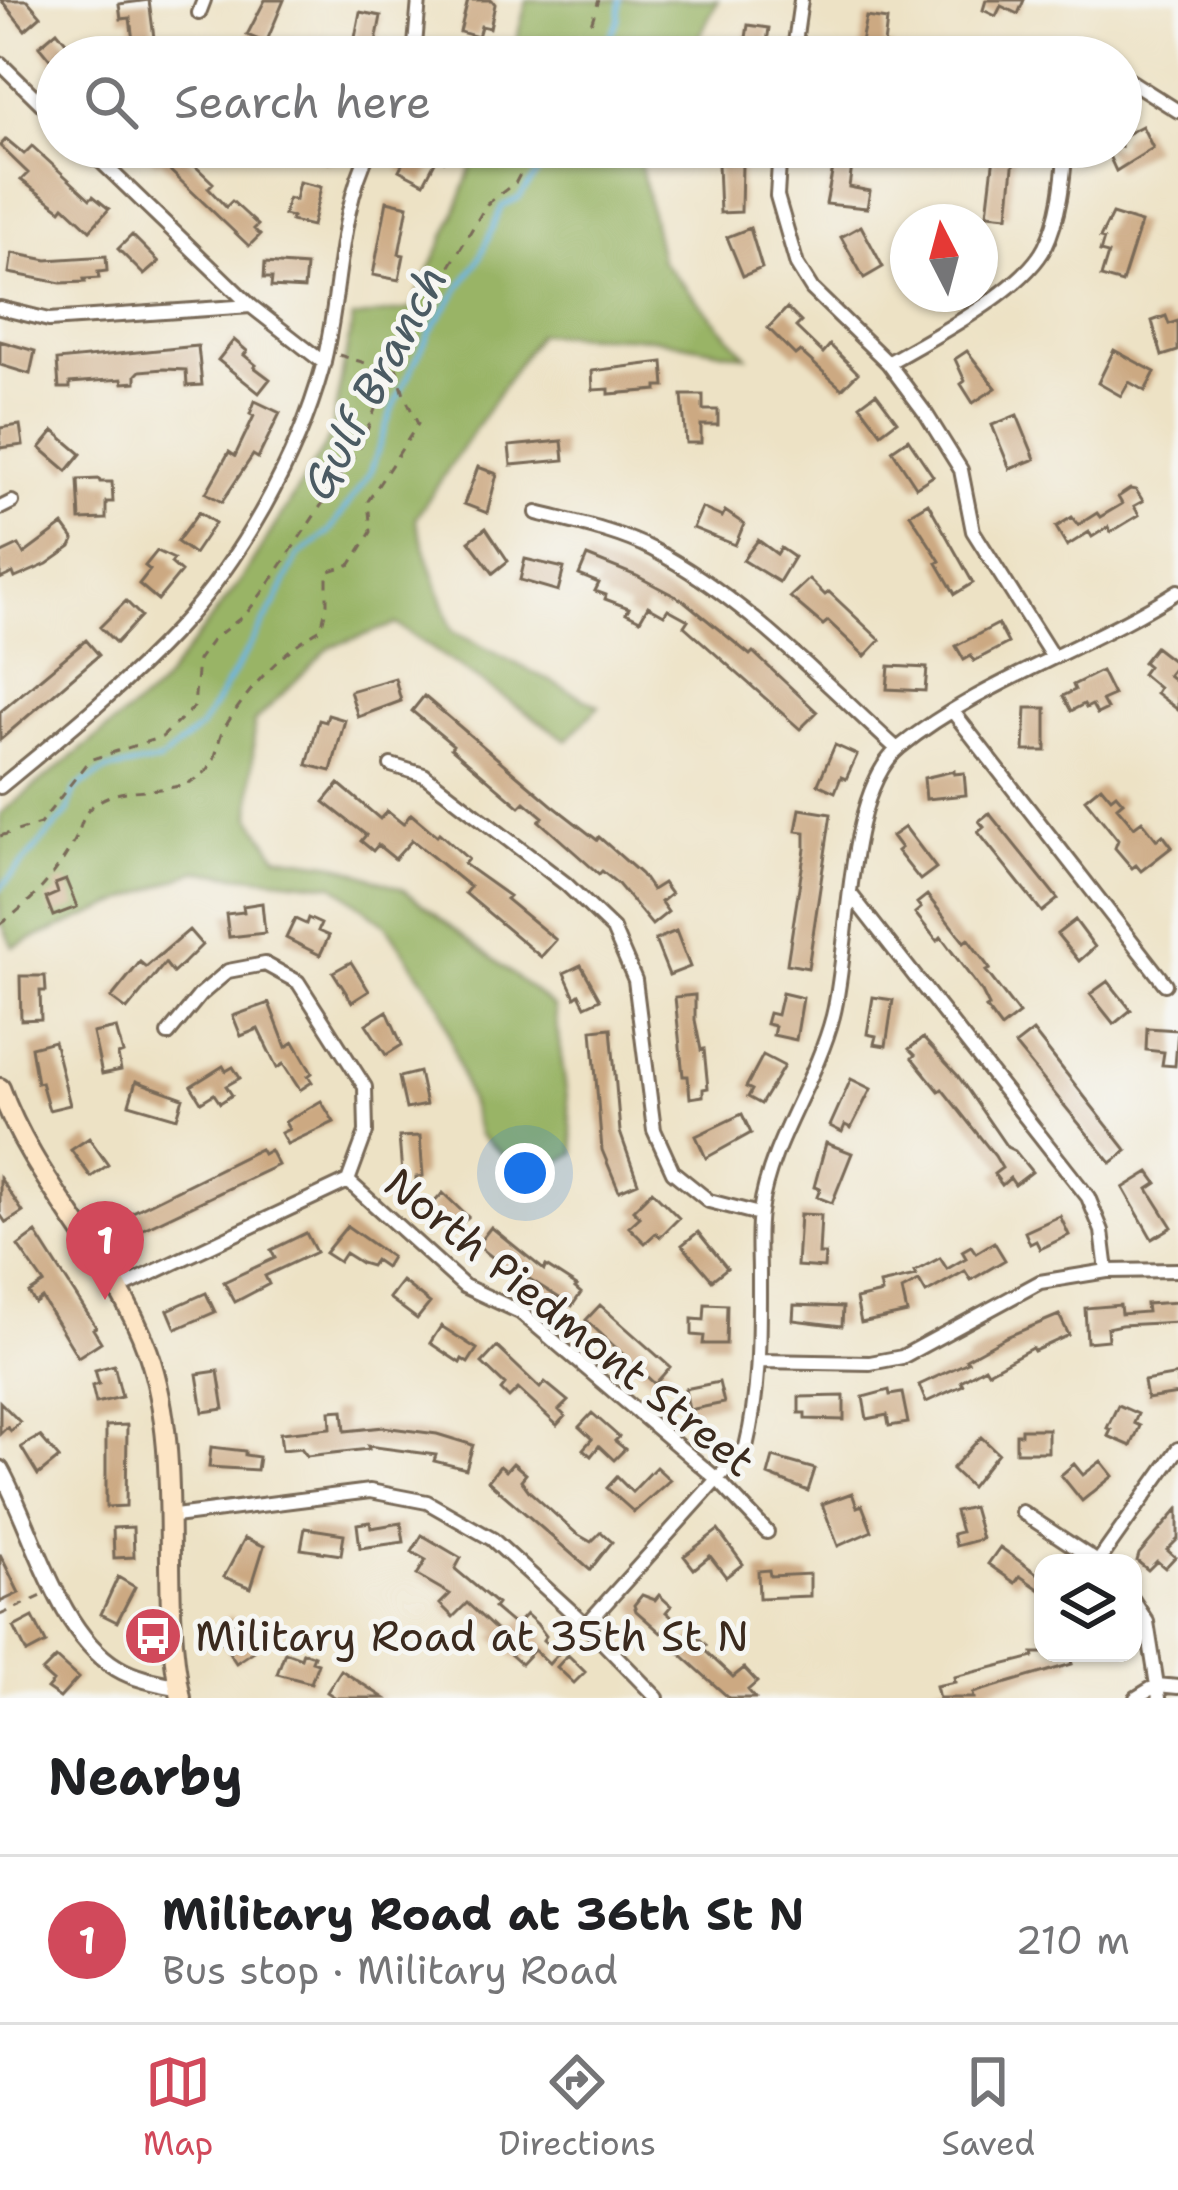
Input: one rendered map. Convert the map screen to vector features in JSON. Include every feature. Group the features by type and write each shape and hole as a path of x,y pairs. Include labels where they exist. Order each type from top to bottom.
{"main road":[{"path":"0,1088 36,1164 118,1288 147,1348 163,1404 169,1609 180,1692"}],"street":[{"path":"416,36 419,0"},
{"path":"796,36 802,0"},
{"path":"0,63 36,98"},
{"path":"1142,88 1178,111"},
{"path":"108,168 251,306 324,357"},
{"path":"0,787 91,712 179,628 243,541 302,435 324,357 340,242 360,168"},
{"path":"779,168 777,196 796,265 812,289 888,363 961,470 973,531 1052,656"},
{"path":"888,363 965,318 1012,283 1044,250 1061,200 1064,168"},
{"path":"0,308 49,320 251,306"},
{"path":"537,513 649,548 713,586 897,749"},
{"path":"586,1625 746,1447 759,1361 759,1214 774,1149 812,1076 833,1015 858,833 873,787 897,749 1052,656 1178,591"},
{"path":"1165,599 1178,610"},
{"path":"954,713 1165,983"},
{"path":"391,764 424,775 566,884 613,929 635,980 654,1130 673,1172 709,1202 759,1214"},
{"path":"852,896 1088,1197 1102,1231 1107,1271"},
{"name":"North Piedmont Street","path":"168,1034 200,994 228,971 266,964 298,982 365,1087 366,1132 348,1181 464,1286 520,1312 717,1480 767,1532"},
{"path":"118,1288 348,1181"},
{"path":"759,1361 870,1364 902,1357 1040,1282 1107,1271 1178,1270"},
{"path":"1104,1554 1178,1449"},
{"path":"0,1469 69,1618 90,1647 137,1677 180,1692"},
{"path":"167,1516 370,1490 427,1502 491,1539 586,1625 657,1698"},
{"path":"1022,1512 1086,1554"},
{"path":"1142,1613 1148,1622 1158,1691"},
{"path":"1136,1698 1178,1687"}],"path":[{"path":"587,36 599,0"},
{"path":"0,836 40,824 89,760 162,736 194,707 198,660 213,639 246,614 362,444 394,360 488,204 517,182 524,168"},
{"path":"324,357 375,366 394,360"},
{"path":"0,924 28,905 67,855 91,806 106,797 184,786 207,770 219,751 221,732 250,692 295,643 321,629 327,572 351,564 371,532 368,501 418,424 394,360"},
{"path":"0,1615 43,1595"}],"green space":[{"path":"527,0 718,0 700,36 518,36"},
{"path":"472,168 641,168 661,260 747,356 652,338 538,334 415,519 452,631 599,706 567,740 396,624 330,647 254,722 251,817 277,856 335,864 403,889 554,1007 575,1153 531,1178 479,1135 441,1006 386,925 334,885 196,871 13,947 0,920 0,814 157,690 242,579 330,437 353,318 411,309"}],"building":[{"path":"1,0 27,0 41,16 25,30"},
{"path":"149,0 154,36 132,36 130,18 121,19 119,4"},
{"path":"265,0 284,0 269,36 247,35"},
{"path":"468,0 492,0 490,28 481,26 478,36 460,32"},
{"path":"986,0 1024,0 1018,14 1001,6 996,16 983,10"},
{"path":"360,12 381,16 377,36 355,36"},
{"path":"866,17 887,20 885,36 862,36"},
{"path":"748,25 769,28 768,36 746,36"},
{"path":"1142,126 1153,148 1142,155"},
{"path":"6,139 24,154 32,146 36,168 56,168 90,199 93,196 109,209 90,230 64,206 61,210 21,180 28,173 0,146"},
{"path":"167,168 197,168 213,183 208,188 226,207 232,201 258,225 254,229 260,235 249,246"},
{"path":"400,168 432,168 424,183"},
{"path":"718,168 742,168 741,212 720,213"},
{"path":"833,168 852,168 849,187 870,191 867,208 826,204"},
{"path":"992,168 1013,168 1008,216 998,215 998,204 988,204"},
{"path":"299,182 321,187 312,226 284,215 288,198 295,200"},
{"path":"387,201 408,206 399,280 373,275"},
{"path":"1112,214 1141,223 1122,283 1101,277 1108,254 1100,252 1104,239 1100,238"},
{"path":"861,226 883,267 864,278 841,237"},
{"path":"750,228 762,268 743,276 727,237"},
{"path":"132,235 159,262 144,275 118,249"},
{"path":"12,253 47,260 106,256 107,271 85,282 61,283 9,273"},
{"path":"265,263 306,266 304,289 271,287 272,278 264,278"},
{"path":"787,308 801,322 796,327 823,353 830,345 858,373 842,389 800,351 795,355 768,328"},
{"path":"1166,316 1169,324 1178,321 1178,351 1162,356 1152,321"},
{"path":"234,340 247,351 244,355 254,367 270,379 259,393 218,360"},
{"path":"0,341 35,351 30,374 0,365"},
{"path":"198,346 202,385 187,386 186,370 164,369 140,371 136,382 70,383 70,388 59,388 57,360"},
{"path":"1114,350 1155,372 1145,391 1129,382 1121,396 1098,383"},
{"path":"967,351 996,388 973,403 961,384 965,381 955,359"},
{"path":"663,362 665,386 657,390 609,394 609,389 593,390 592,371"},
{"path":"876,393 897,421 881,433 860,405"},
{"path":"682,395 703,395 703,410 718,410 718,425 701,425 701,443 686,443"},
{"path":"255,401 280,413 258,458 253,455 222,502 206,493 229,452 235,456 254,416 250,414"},
{"path":"1017,415 1035,459 1010,469 992,425"},
{"path":"20,425 23,445 0,448 0,428"},
{"path":"54,431 81,454 67,471 40,448"},
{"path":"908,439 933,476 916,487 892,450"},
{"path":"562,441 564,460 511,465 509,446"},
{"path":"478,467 497,474 487,513 464,504"},
{"path":"78,480 112,482 113,502 106,502 106,519 80,520"},
{"path":"1130,489 1143,501 1134,506 1139,515 1111,532 1108,527 1092,537 1089,532 1067,546 1056,527 1072,517 1078,525 1097,513 1100,517 1122,504 1118,497"},
{"path":"928,503 973,583 955,594 910,514"},
{"path":"702,508 722,517 725,511 744,524 735,545 693,528"},
{"path":"199,512 215,523 194,554 177,542"},
{"path":"63,525 74,540 71,547 47,564 15,578 13,573 0,579 0,554 19,545 24,554"},
{"path":"486,528 508,561 493,573 469,541"},
{"path":"758,540 777,554 781,548 794,557 779,582 743,560"},
{"path":"157,551 174,559 171,563 181,572 158,600 139,584"},
{"path":"587,556 684,601 750,655 753,652 817,712 800,729 684,626 688,620 668,609 664,615 648,606 640,620 626,613 629,608 605,599 606,595 595,591 599,583 579,575"},
{"path":"525,559 564,568 558,591 520,580"},
{"path":"809,579 880,640 865,656 828,621 823,625 790,597"},
{"path":"126,601 141,616 116,643 100,627"},
{"path":"998,624 1008,643 974,661 971,656 964,660 956,646"},
{"path":"86,640 99,655 0,740 0,712"},
{"path":"1155,647 1177,664 1168,675 1178,683 1178,710 1142,674 1148,666 1143,662"},
{"path":"889,666 927,668 925,691 887,689"},
{"path":"1101,671 1113,695 1102,700 1107,709 1097,714 1092,705 1086,708 1084,704 1071,711 1063,696 1075,690 1073,685"},
{"path":"395,678 401,701 358,717 350,691"},
{"path":"424,696 552,805 597,840 599,837 652,890 663,883 671,894 661,902 668,912 652,925 618,884 602,871 599,874 539,821 543,817 525,802 520,807 451,748 412,711"},
{"path":"1026,708 1046,708 1046,751 1024,751"},
{"path":"328,715 345,720 331,771 307,765 319,720 326,722"},
{"path":"835,745 857,755 835,792 818,784"},
{"path":"964,773 966,795 926,799 924,778"},
{"path":"339,784 380,819 387,811 403,824 411,814 437,836 439,833 468,859 464,864 509,896 506,899 556,940 541,957 465,893 470,887 412,840 395,859 378,845 373,851 361,841 366,835 324,802"},
{"path":"1101,786 1111,798 1116,794 1123,802 1117,807 1134,827 1142,821 1157,840 1163,835 1172,847 1141,871 1136,865 1132,868 1115,848 1118,840 1085,799"},
{"path":"800,809 831,814 808,968 787,964 805,849 805,832 796,831"},
{"path":"989,813 1058,899 1042,912 978,832 984,827 979,821"},
{"path":"905,827 936,868 920,880 897,851 901,848 892,836"},
{"path":"66,880 77,907 53,916 46,898 58,893 55,884"},
{"path":"927,895 964,942 968,939 1019,1014 1001,1028 986,1008 982,992 941,937 937,941 915,913 921,908 917,903"},
{"path":"262,903 265,933 229,937 226,914"},
{"path":"308,918 321,924 318,931 329,936 320,955 286,938 295,919 306,924"},
{"path":"1075,920 1095,947 1079,961 1057,934"},
{"path":"189,930 202,945 173,973 165,963 127,1010 111,998 140,962 146,967"},
{"path":"676,931 690,967 669,975 655,940"},
{"path":"351,962 369,991 352,1002 333,972"},
{"path":"581,965 600,999 585,1006 579,994 575,997 564,973"},
{"path":"20,976 45,976 41,1019 21,1020"},
{"path":"1108,981 1131,1010 1114,1024 1090,994"},
{"path":"782,993 803,998 796,1040 773,1035 775,1026 766,1024 769,1013 777,1015"},
{"path":"695,995 708,1088 703,1089 703,1096 690,1098 688,1076 683,1076 675,997"},
{"path":"873,997 893,1000 886,1046 874,1044 876,1036 867,1034"},
{"path":"269,1003 286,1047 294,1042 312,1073 308,1076 312,1082 300,1090 283,1064 277,1068 258,1029 241,1036 233,1016"},
{"path":"387,1011 402,1045 386,1055 366,1024"},
{"path":"116,1028 123,1053 118,1055 121,1070 102,1074 93,1033"},
{"path":"611,1028 620,1132 638,1183 619,1191 602,1150 592,1030"},
{"path":"1147,1028 1178,1030 1175,1066 1162,1065 1164,1052 1146,1050"},
{"path":"1033,1031 1127,1151 1111,1163 1015,1045"},
{"path":"923,1038 958,1076 1007,1147 1032,1172 1015,1185 1010,1178 1002,1185 994,1174 1002,1168 995,1156 912,1058 915,1055 909,1049"},
{"path":"54,1041 70,1105 49,1110 41,1082 37,1083 31,1047"},
{"path":"763,1055 784,1066 761,1104 748,1097 752,1090 746,1087"},
{"path":"223,1066 226,1071 233,1067 240,1078 226,1086 232,1095 220,1103 214,1094 201,1102 191,1086"},
{"path":"419,1072 426,1105 406,1109 399,1077"},
{"path":"851,1079 871,1089 851,1128 845,1125 842,1132 830,1126"},
{"path":"136,1081 183,1098 177,1118 129,1104"},
{"path":"321,1101 334,1122 287,1144 281,1133 289,1129 285,1122"},
{"path":"742,1114 751,1133 706,1158 696,1136"},
{"path":"420,1136 423,1176 416,1177 416,1184 403,1186 399,1137"},
{"path":"89,1138 108,1165 91,1177 71,1150"},
{"path":"826,1143 852,1153 832,1203 817,1197 820,1189 814,1187"},
{"path":"260,1149 263,1154 270,1150 278,1165 137,1232 129,1214"},
{"path":"1149,1172 1157,1183 1148,1189 1172,1227 1152,1239 1123,1188"},
{"path":"0,1178 23,1212 6,1223 0,1214"},
{"path":"652,1191 679,1218 660,1237 656,1233 645,1243 629,1227 640,1217 633,1210"},
{"path":"443,1193 468,1217 454,1231 429,1208"},
{"path":"800,1214 821,1215 819,1254 825,1254 824,1268 797,1266"},
{"path":"1060,1216 1069,1235 1040,1249 1036,1241 1030,1244 1025,1232"},
{"path":"347,1226 391,1257 385,1267 375,1260 371,1266 361,1263 345,1253 339,1262 325,1253"},
{"path":"491,1227 544,1270 546,1266 577,1286 581,1293 572,1306 520,1273 517,1277 477,1245"},
{"path":"698,1232 727,1268 712,1280 682,1245"},
{"path":"36,1233 96,1327 101,1342 78,1357 42,1298 35,1303 29,1293 44,1283 18,1246"},
{"path":"306,1233 316,1252 265,1276 269,1284 235,1302 224,1282 275,1258 271,1250"},
{"path":"994,1242 1005,1260 971,1280 965,1271 926,1293 919,1281 902,1290 907,1313 861,1323 856,1299 882,1293 880,1284 916,1276 914,1272 940,1258 947,1269 966,1258 962,1251 971,1246 976,1253"},
{"path":"402,1281 430,1303 417,1319 389,1298"},
{"path":"206,1293 215,1312 176,1329 168,1310"},
{"path":"1178,1302 1178,1322 1107,1328 1108,1340 1087,1342 1085,1308 1120,1305 1121,1314 1147,1312 1146,1304"},
{"path":"705,1304 727,1305 726,1344 703,1344 704,1336 692,1335 692,1319 704,1320"},
{"path":"600,1305 670,1367 655,1384 586,1320"},
{"path":"794,1305 843,1307 842,1326 793,1320"},
{"path":"1059,1315 1069,1335 988,1372 985,1367 961,1381 963,1385 926,1402 919,1385 1006,1337"},
{"path":"441,1326 477,1349 468,1363 462,1359 460,1363 430,1343"},
{"path":"497,1347 540,1388 545,1382 568,1401 559,1410 565,1416 557,1425 518,1389 509,1398 501,1390 505,1385 482,1363"},
{"path":"114,1365 122,1397 96,1403 95,1370"},
{"path":"218,1371 224,1409 203,1412 197,1374"},
{"path":"1178,1375 1178,1394 1147,1399 1144,1381"},
{"path":"719,1382 724,1403 689,1410 685,1389"},
{"path":"889,1390 890,1395 902,1393 908,1423 889,1426 887,1415 867,1419 863,1397"},
{"path":"844,1396 844,1420 805,1419 805,1413 799,1413 799,1397"},
{"path":"0,1402 20,1422 0,1434"},
{"path":"1118,1405 1138,1414 1134,1423 1140,1426 1131,1446 1108,1436"},
{"path":"343,1410 345,1431 383,1427 437,1434 473,1445 466,1469 434,1461 436,1455 368,1446 307,1456 301,1448 282,1450 280,1433 331,1428 330,1411"},
{"path":"592,1413 619,1437 615,1441 625,1449 614,1460 599,1446 591,1456 583,1449 592,1439 579,1427"},
{"path":"127,1425 126,1506 106,1507 106,1426"},
{"path":"1021,1429 1048,1429 1048,1452 1016,1452 1016,1434"},
{"path":"40,1436 59,1458 38,1475 21,1447"},
{"path":"981,1437 998,1453 971,1487 952,1469"},
{"path":"211,1447 259,1457 257,1470 209,1467"},
{"path":"773,1457 815,1469 808,1491 768,1475"},
{"path":"1101,1461 1113,1476 1082,1501 1061,1475 1074,1464 1083,1475"},
{"path":"513,1463 526,1474 521,1480 529,1491 577,1534 591,1542 601,1532 612,1542 590,1570 488,1481 500,1466 506,1471"},
{"path":"656,1467 670,1480 634,1512 607,1488 617,1477 632,1492"},
{"path":"852,1493 872,1531 838,1546 822,1504"},
{"path":"973,1507 982,1539 956,1546 953,1534 961,1532 955,1511"},
{"path":"1178,1509 1178,1539 1167,1550 1175,1557 1165,1568 1157,1561 1148,1570 1139,1554"},
{"path":"370,1522 371,1528 401,1523 404,1542 360,1548 357,1524"},
{"path":"133,1527 134,1557 114,1558 113,1528"},
{"path":"305,1528 344,1534 341,1555 301,1549"},
{"path":"718,1530 743,1564 726,1577 710,1556 694,1569 684,1556"},
{"path":"422,1535 461,1558 455,1569 515,1626 526,1614 537,1624 546,1636 543,1640 558,1654 549,1664 534,1650 521,1664 492,1638 498,1632 467,1603 453,1617 440,1604 450,1594 417,1575 426,1560 412,1552"},
{"path":"245,1538 264,1546 251,1588 224,1577"},
{"path":"1000,1547 1034,1572 1034,1586 1020,1576 1015,1583 988,1564"},
{"path":"0,1554 19,1593 0,1602"},
{"path":"769,1570 770,1576 810,1574 810,1596 759,1598 758,1571"},
{"path":"118,1577 135,1587 117,1622 101,1614"},
{"path":"642,1595 655,1600 659,1595 671,1606 666,1612 674,1619 661,1633 636,1611 634,1605"},
{"path":"231,1616 254,1651 236,1663 213,1628"},
{"path":"33,1617 46,1643 27,1653 14,1627"},
{"path":"694,1634 733,1677 744,1668 757,1682 748,1690 755,1698 729,1698 677,1651"},
{"path":"285,1652 301,1658 303,1652 314,1656 312,1661 318,1663 311,1683 277,1674"},
{"path":"568,1655 585,1672 574,1683 557,1667"},
{"path":"1034,1657 1034,1662 1072,1664 973,1693 974,1698 939,1698 936,1686 955,1682 954,1677"},
{"path":"56,1658 78,1678 60,1698 47,1689 53,1682 42,1672"},
{"path":"341,1670 384,1698 336,1698 327,1692"}],"waterway":[{"name":"Gulf Branch","path":"611,36 619,19 620,0"},
{"name":"Gulf Branch","path":"0,889 68,812 74,791 107,770 160,761 201,727 274,606 298,556 329,532 370,473 392,409 430,332 479,259 502,206 519,198 541,168"}],"place":[{"name":"Military Road at 36th St N","path":"105,1300"},
{"name":"Military Road at 35th St N","path":"153,1636"}]}
